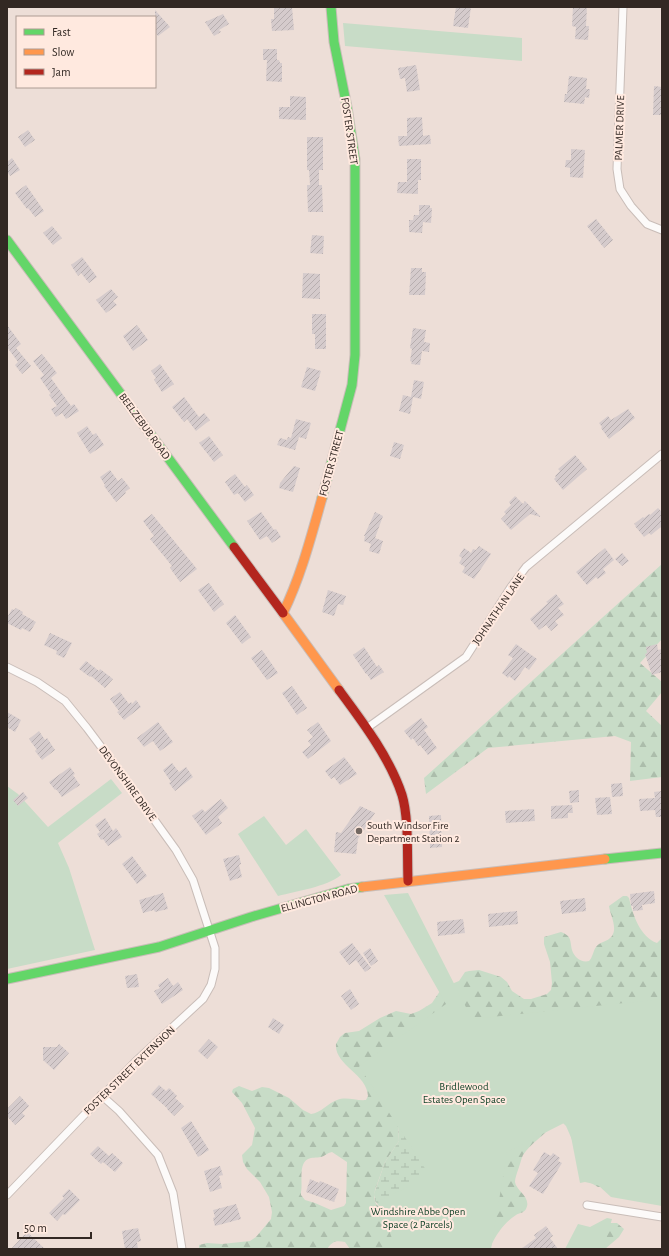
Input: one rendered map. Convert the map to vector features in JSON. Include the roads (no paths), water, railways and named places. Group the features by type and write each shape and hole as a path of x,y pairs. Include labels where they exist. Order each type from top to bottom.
{"street":[{"name":"FOSTER STREET","path":"283,612 293,592 306,555 352,385 355,355 355,159 351,128 336,51 331,7"},
{"name":"PALMER DRIVE","path":"623,7 617,169 620,188 631,206 647,224 662,230"},
{"name":"BEELZEBUB ROAD","path":"7,240 283,612"},
{"name":"JOHNATHAN LANE","path":"367,728 466,657 511,587 526,567 662,454"},
{"path":"283,612 367,728 392,772 402,796 406,823 408,880"},
{"name":"DEVONSHIRE DRIVE","path":"7,667 37,682 64,701 87,728 176,850 193,880 210,931"},
{"name":"ELLINGTON ROAD","path":"7,979 159,946 251,917 348,889 408,880 662,853"},
{"name":"FOSTER STREET EXTENSION","path":"7,1195 136,1061 203,999 211,985 215,969 215,948 210,931"},
{"path":"102,1095 119,1110 158,1155 173,1193 182,1249"},
{"path":"587,1205 662,1217"}],"place":[{"name":"South Windsor Fire Department Station 2","path":"359,831"}],"park label":[{"name":"Bridlewood Estates Open Space","path":"464,1092"},
{"name":"Windshire Abbe Open Space (2 Parcels)","path":"418,1217"}]}
